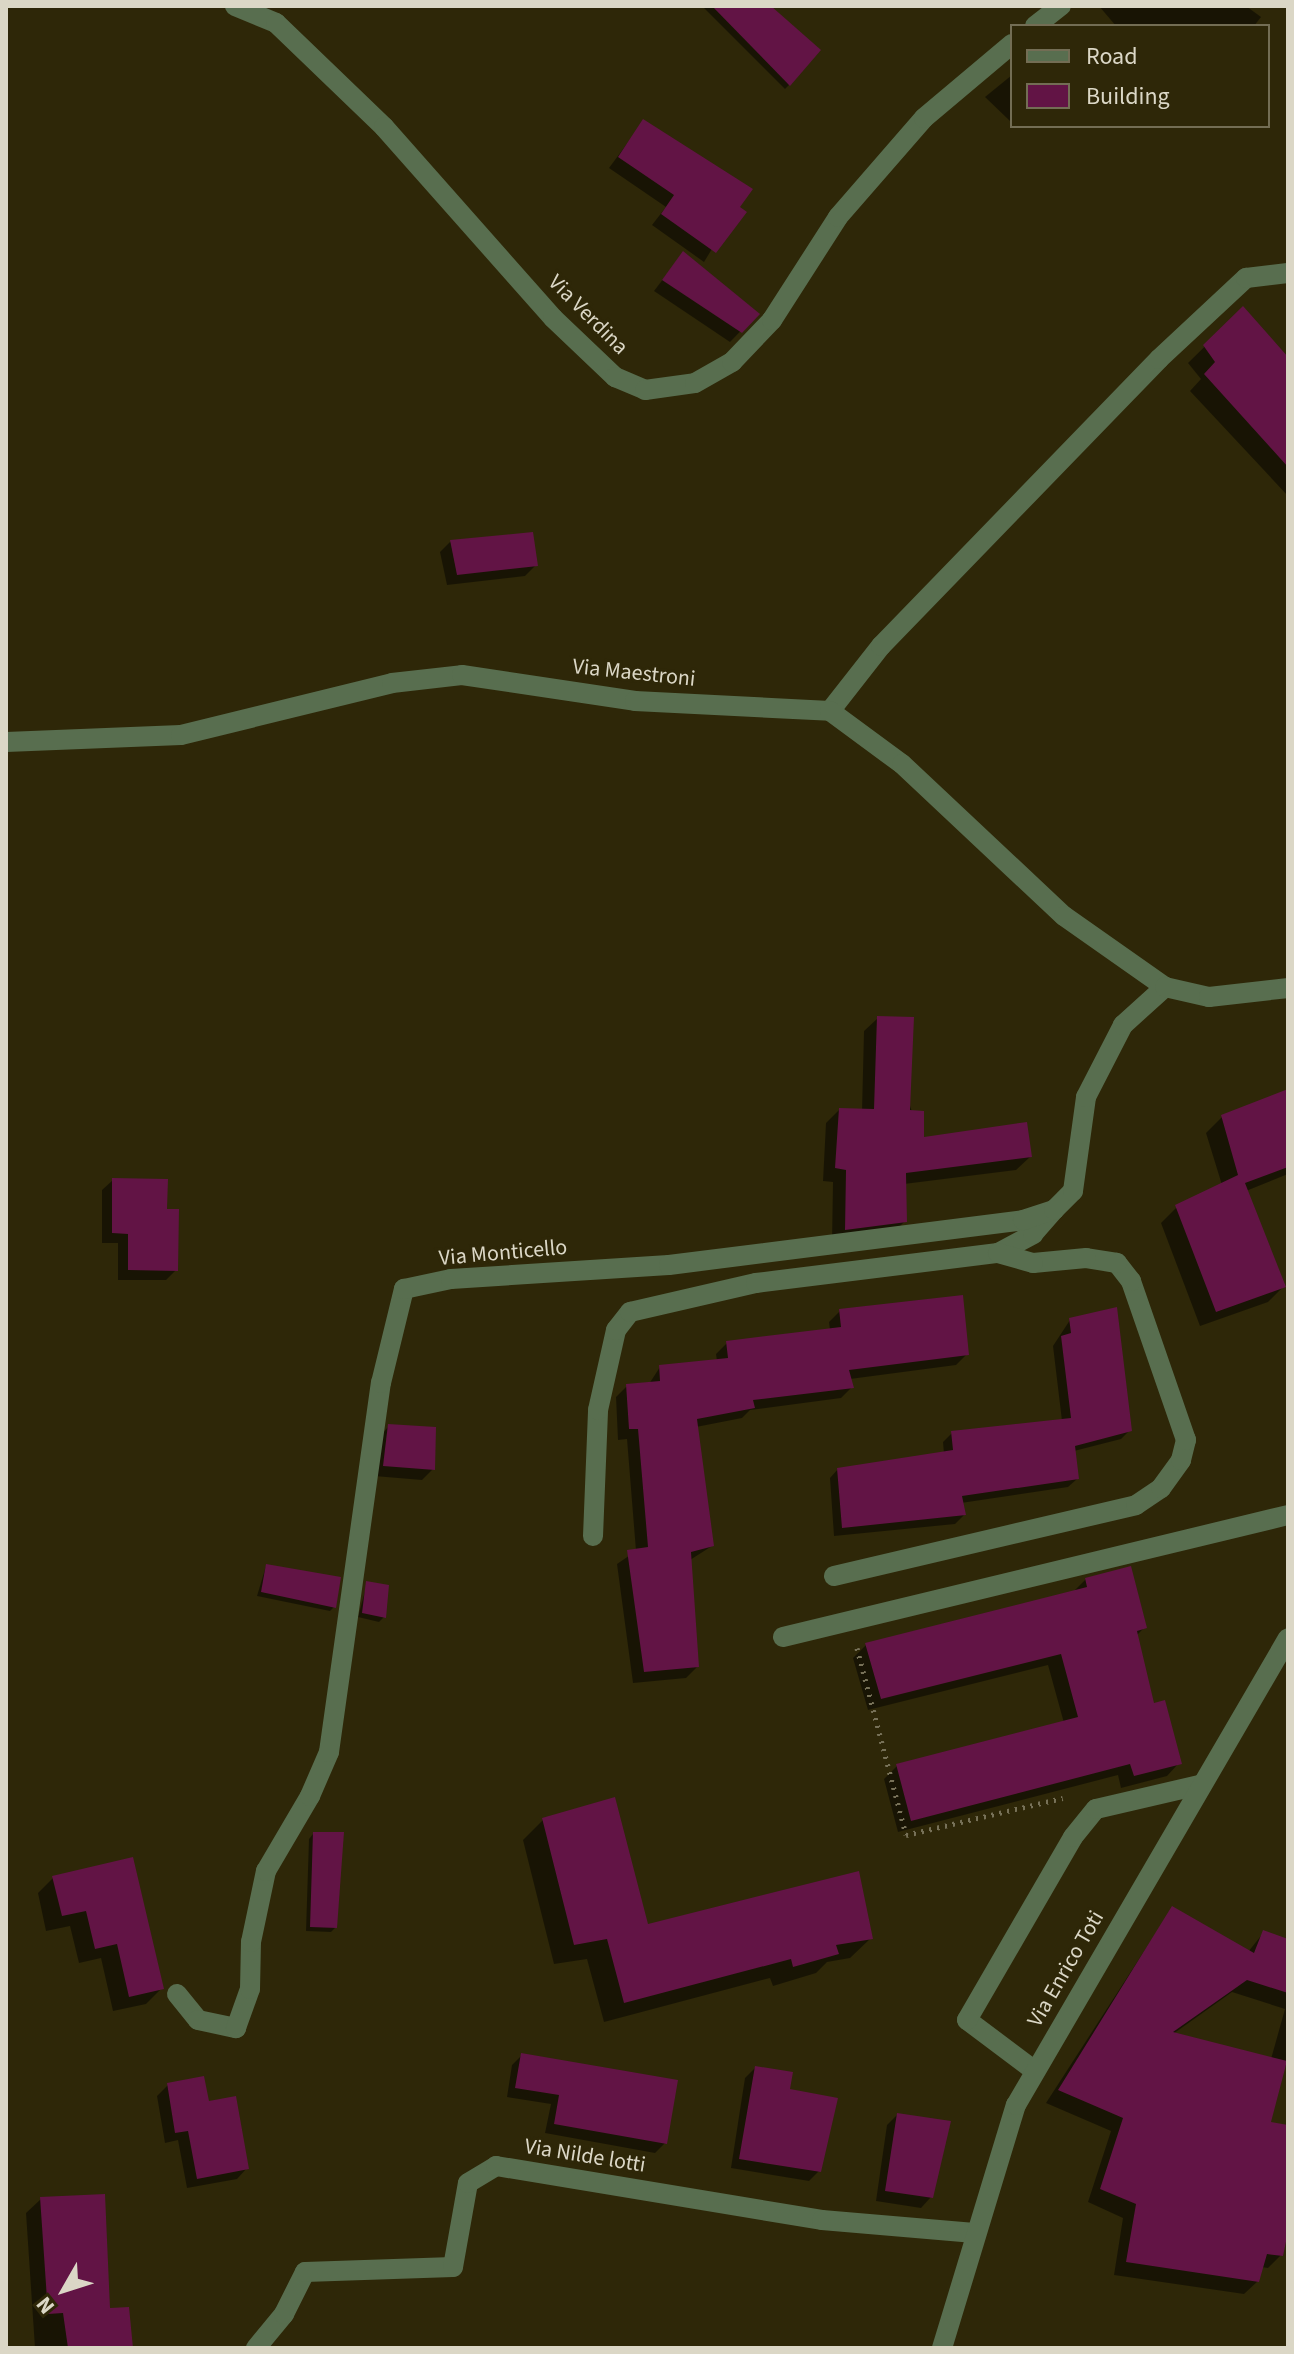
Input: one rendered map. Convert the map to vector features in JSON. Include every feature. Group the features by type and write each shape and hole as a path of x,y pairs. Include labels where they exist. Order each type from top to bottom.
{"street":[{"name":"Via Verdina","path":"235,6 276,23 384,127 553,318 615,377 645,390 695,383 732,362 772,320 838,217 924,118 1010,46"},
{"path":"1038,24 1061,6"},
{"path":"1288,273 1246,278 1159,359 881,646 830,711 902,764 1064,916 1165,987 1209,997 1288,988"},
{"name":"Via Maestroni","path":"6,742 181,735 392,683 462,675 635,701 830,711"},
{"path":"593,1536 598,1410 616,1330 630,1312 756,1283 998,1253 1033,1234 1073,1191 1086,1097 1123,1025 1165,987"},
{"name":"Via Monticello","path":"177,1994 198,2020 236,2028 250,1989 251,1942 266,1871 329,1752 381,1383 404,1289 451,1279 669,1265 1023,1220 1054,1210"},
{"path":"834,1576 1136,1505 1161,1488 1181,1460 1186,1440 1131,1281 1117,1263 1086,1258 1033,1263 998,1253"},
{"path":"783,1637 1288,1515"},
{"name":"Via Enrico Toti","path":"942,2348 974,2233 1016,2105 1199,1785 1288,1638"},
{"path":"1035,2071 967,2020 1073,1837 1096,1809 1199,1785"},
{"name":"Via Nilde lotti","path":"256,2348 284,2314 305,2272 453,2267 468,2183 496,2166 822,2220 974,2233"}],"path":[{"path":"850,1620 906,1835 1091,1791 1096,1809"}],"building":[{"path":"712,6 771,6 821,50 790,86"},
{"path":"643,119 753,189 740,207 747,212 716,253 661,214 674,195 618,157"},
{"path":"683,251 760,314 742,333 662,280"},
{"path":"1243,306 1288,357 1288,467 1204,374 1215,362 1203,345"},
{"path":"533,532 538,566 457,575 450,540"},
{"path":"877,1016 914,1017 910,1110 924,1111 924,1137 1027,1122 1032,1157 906,1173 907,1222 845,1230 846,1170 835,1168 839,1108 874,1109"},
{"path":"1288,1089 1288,1167 1245,1183 1286,1287 1216,1312 1175,1205 1238,1175 1221,1115"},
{"path":"112,1178 168,1179 167,1209 179,1209 178,1271 128,1270 128,1234 112,1233"},
{"path":"963,1295 969,1355 849,1370 854,1388 753,1400 755,1408 697,1419 714,1546 691,1552 699,1667 644,1672 627,1550 648,1547 638,1429 629,1429 626,1384 660,1381 659,1365 728,1358 726,1341 841,1327 839,1309"},
{"path":"1117,1307 1132,1431 1075,1446 1079,1479 962,1496 966,1515 842,1528 837,1468 953,1450 951,1431 1071,1418 1061,1336 1071,1333 1069,1318"},
{"path":"388,1424 436,1427 435,1470 383,1466"},
{"path":"266,1564 341,1577 336,1608 261,1592"},
{"path":"1131,1566 1147,1628 1137,1631 1154,1703 1165,1700 1182,1764 1134,1776 1130,1764 911,1821 896,1764 1078,1717 1061,1654 881,1699 865,1643 1087,1587 1085,1578"},
{"path":"366,1581 389,1585 386,1618 362,1613"},
{"path":"615,1797 648,1924 859,1871 873,1939 836,1945 839,1954 793,1967 791,1959 624,2003 607,1939 574,1945 542,1818"},
{"path":"313,1832 344,1832 337,1928 310,1927"},
{"path":"133,1857 164,1989 129,1997 117,1944 95,1949 86,1911 62,1916 52,1876"},
{"path":"1172,1906 1254,1953 1263,1930 1288,1939 1288,1993 1247,1980 1173,2032 1287,2061 1271,2122 1288,2125 1288,2232 1283,2256 1267,2254 1259,2282 1126,2262 1136,2204 1100,2189 1123,2118 1058,2090"},
{"path":"521,2053 678,2080 667,2144 554,2124 559,2095 515,2088"},
{"path":"755,2066 793,2072 790,2089 838,2098 821,2172 739,2159"},
{"path":"204,2076 209,2101 236,2096 249,2169 197,2179 188,2131 175,2133 167,2083"},
{"path":"897,2113 951,2121 933,2198 885,2191"},
{"path":"105,2194 110,2308 129,2307 133,2348 68,2348 63,2313 48,2314 40,2197"}]}
